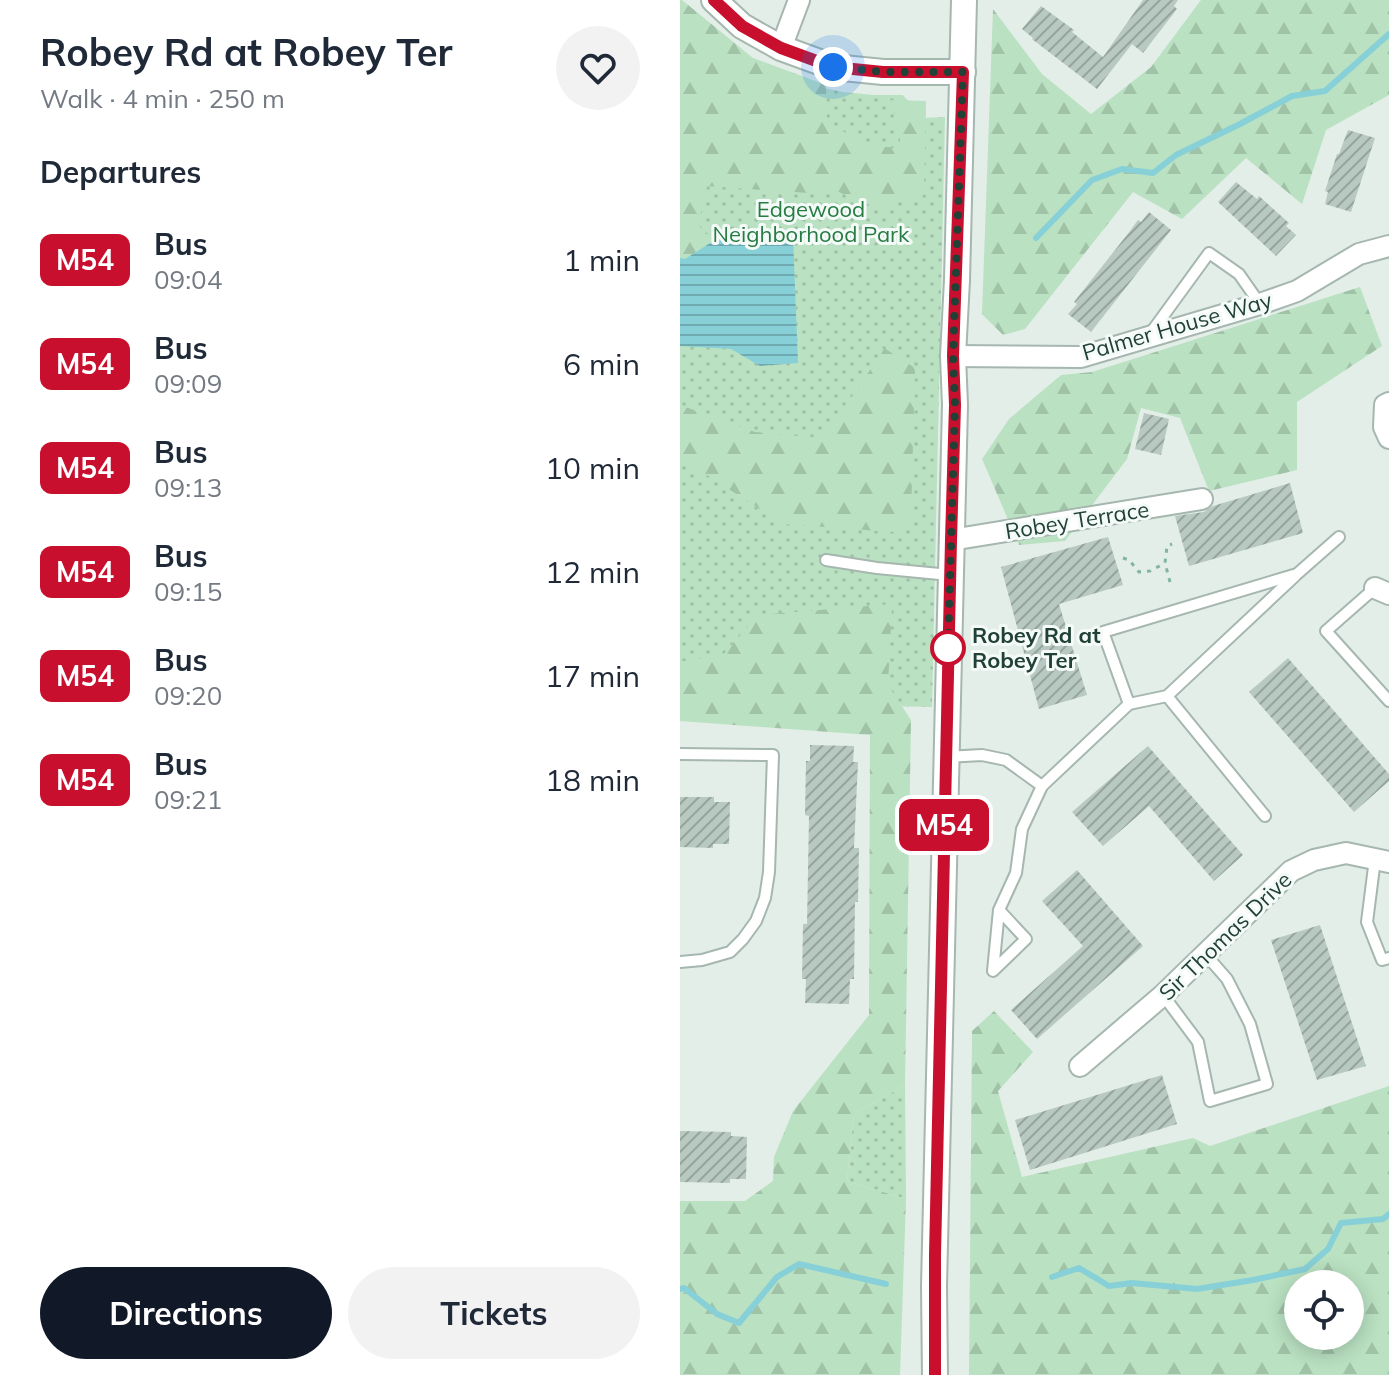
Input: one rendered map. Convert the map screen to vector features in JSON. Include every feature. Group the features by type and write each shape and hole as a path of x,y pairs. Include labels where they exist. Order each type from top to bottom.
{"street":[{"path":"714,0 742,26 781,48 833,67 883,72 963,72"},
{"path":"781,48 799,0"},
{"path":"935,1375 955,405 953,356 964,0"},
{"name":"Palmer House Way","path":"953,356 1081,357 1297,291 1359,254 1389,246"},
{"path":"1389,403 1385,405 1384,427 1389,438"},
{"name":"Robey Terrace","path":"951,540 1202,499"},
{"name":"Sir Thomas Drive","path":"1080,1066 1163,995 1291,871 1314,860 1346,853 1382,860"}],"lane":[{"path":"1148,337 1209,253 1239,274 1260,304"},
{"path":"999,910 1026,939 993,971 999,910 1016,873 1022,829 1042,786 1129,704 1167,696 1339,537"},
{"path":"826,560 950,575"},
{"path":"1129,704 1103,632 1297,574"},
{"path":"1382,591 1326,631 1389,701"},
{"path":"1167,696 1265,816"},
{"path":"680,754 773,755 769,872 765,898 756,921 730,952 680,962"},
{"path":"946,757 982,755 1006,760 1042,786"},
{"path":"1382,860 1367,922 1382,960 1389,958"},
{"path":"1163,995 1198,1042 1210,1101 1267,1084 1250,1024 1227,979 1206,955"}],"path":[{"path":"1170,582 1165,563 1167,546 1172,544"},
{"path":"1123,558 1129,560 1139,572 1150,571 1165,563"}],"green space":[{"path":"680,0 753,58 826,85 827,122 865,144 902,149 891,100 926,101 924,195 877,208 834,190 809,193 707,186 698,225 715,240 685,259 680,258"},
{"path":"1201,0 1389,0 1389,95 1326,130 1302,204 1246,158 1182,219 1133,192 1025,329 1003,335 982,314 993,9 1042,74 1091,114 1151,67"},
{"name":"Edgewood Neighborhood Park","path":"680,7 724,45 809,85 843,92 903,95 921,118 945,117 932,707 680,702"},
{"path":"1360,287 1382,346 1297,402 1297,470 1209,491 1180,418 1141,408 1127,459 1065,541 1019,545 982,459 1009,419 1061,375 1092,372"},
{"path":"884,348 915,368 911,517 894,532 783,524 682,459 680,405 755,432 819,438 857,390"},
{"path":"892,604 888,685 911,720 905,1085 854,1114 847,1181 906,1199 900,1375 680,1375 680,1201 745,1201 773,1181 774,1157 793,1111 869,1015 870,735 680,721 680,662 723,655 758,615"},
{"path":"994,1011 1033,1052 998,1091 1022,1177 1193,1138 1210,1146 1389,1086 1389,1375 969,1375 972,1031"},
{"path":"905,1085 906,1199 847,1181 854,1114"}],"water":[{"path":"793,237 798,363 760,366 731,349 680,346 680,258 685,259 715,240"}],"building":[{"path":"1143,0 1178,0 1174,6 1177,9 1143,53 1132,44 1097,89 1022,29 1041,6 1074,30 1072,32 1103,57"},
{"path":"1348,130 1375,138 1351,212 1325,204 1328,192 1325,191"},
{"path":"1236,182 1257,199 1259,196 1289,223 1286,226 1296,235 1276,256 1218,202"},
{"path":"1149,212 1171,230 1091,332 1068,314 1138,220 1141,222"},
{"path":"1144,413 1169,419 1161,455 1135,449"},
{"path":"1290,483 1303,533 1189,566 1175,516 1204,512 1213,506"},
{"path":"1108,537 1123,585 1059,604 1087,695 1039,709 1001,567"},
{"path":"1288,658 1389,774 1389,781 1354,812 1249,692"},
{"path":"810,745 854,746 853,762 858,762 854,848 859,848 858,902 855,902 854,979 850,979 849,1004 805,1003 803,924 807,924 809,816 805,815 806,761 810,761"},
{"path":"1148,746 1243,855 1214,881 1149,806 1103,846 1072,812"},
{"path":"680,797 714,797 714,802 730,802 729,844 713,844 713,848 680,847"},
{"path":"1077,870 1143,946 1037,1039 1011,1010 1083,946 1042,901"},
{"path":"1320,925 1366,1066 1317,1080 1271,940"},
{"path":"1162,1075 1177,1124 1030,1170 1015,1120"},
{"path":"680,1131 731,1132 731,1136 747,1137 746,1179 730,1179 730,1183 680,1182"}],"waterway":[{"path":"1036,238 1092,180 1122,169 1153,173 1176,155 1292,96 1325,91 1389,34"},
{"path":"1052,1277 1079,1268 1109,1286 1132,1283 1197,1289 1253,1280 1305,1269 1328,1249 1341,1223 1383,1219 1389,1214"},
{"path":"680,1289 684,1288 717,1314 739,1323 777,1277 799,1264 886,1284"}],"bus line":[{"name":"M54","path":"714,0 742,26 781,48 833,67 883,72 963,72 953,356 955,405 935,1255 935,1375"}],"place":[{"name":"Robey Rd at Robey Ter","path":"948,648"}],"route":[{"path":"833,67 883,72 963,72 953,356 955,405 948,648"}]}
